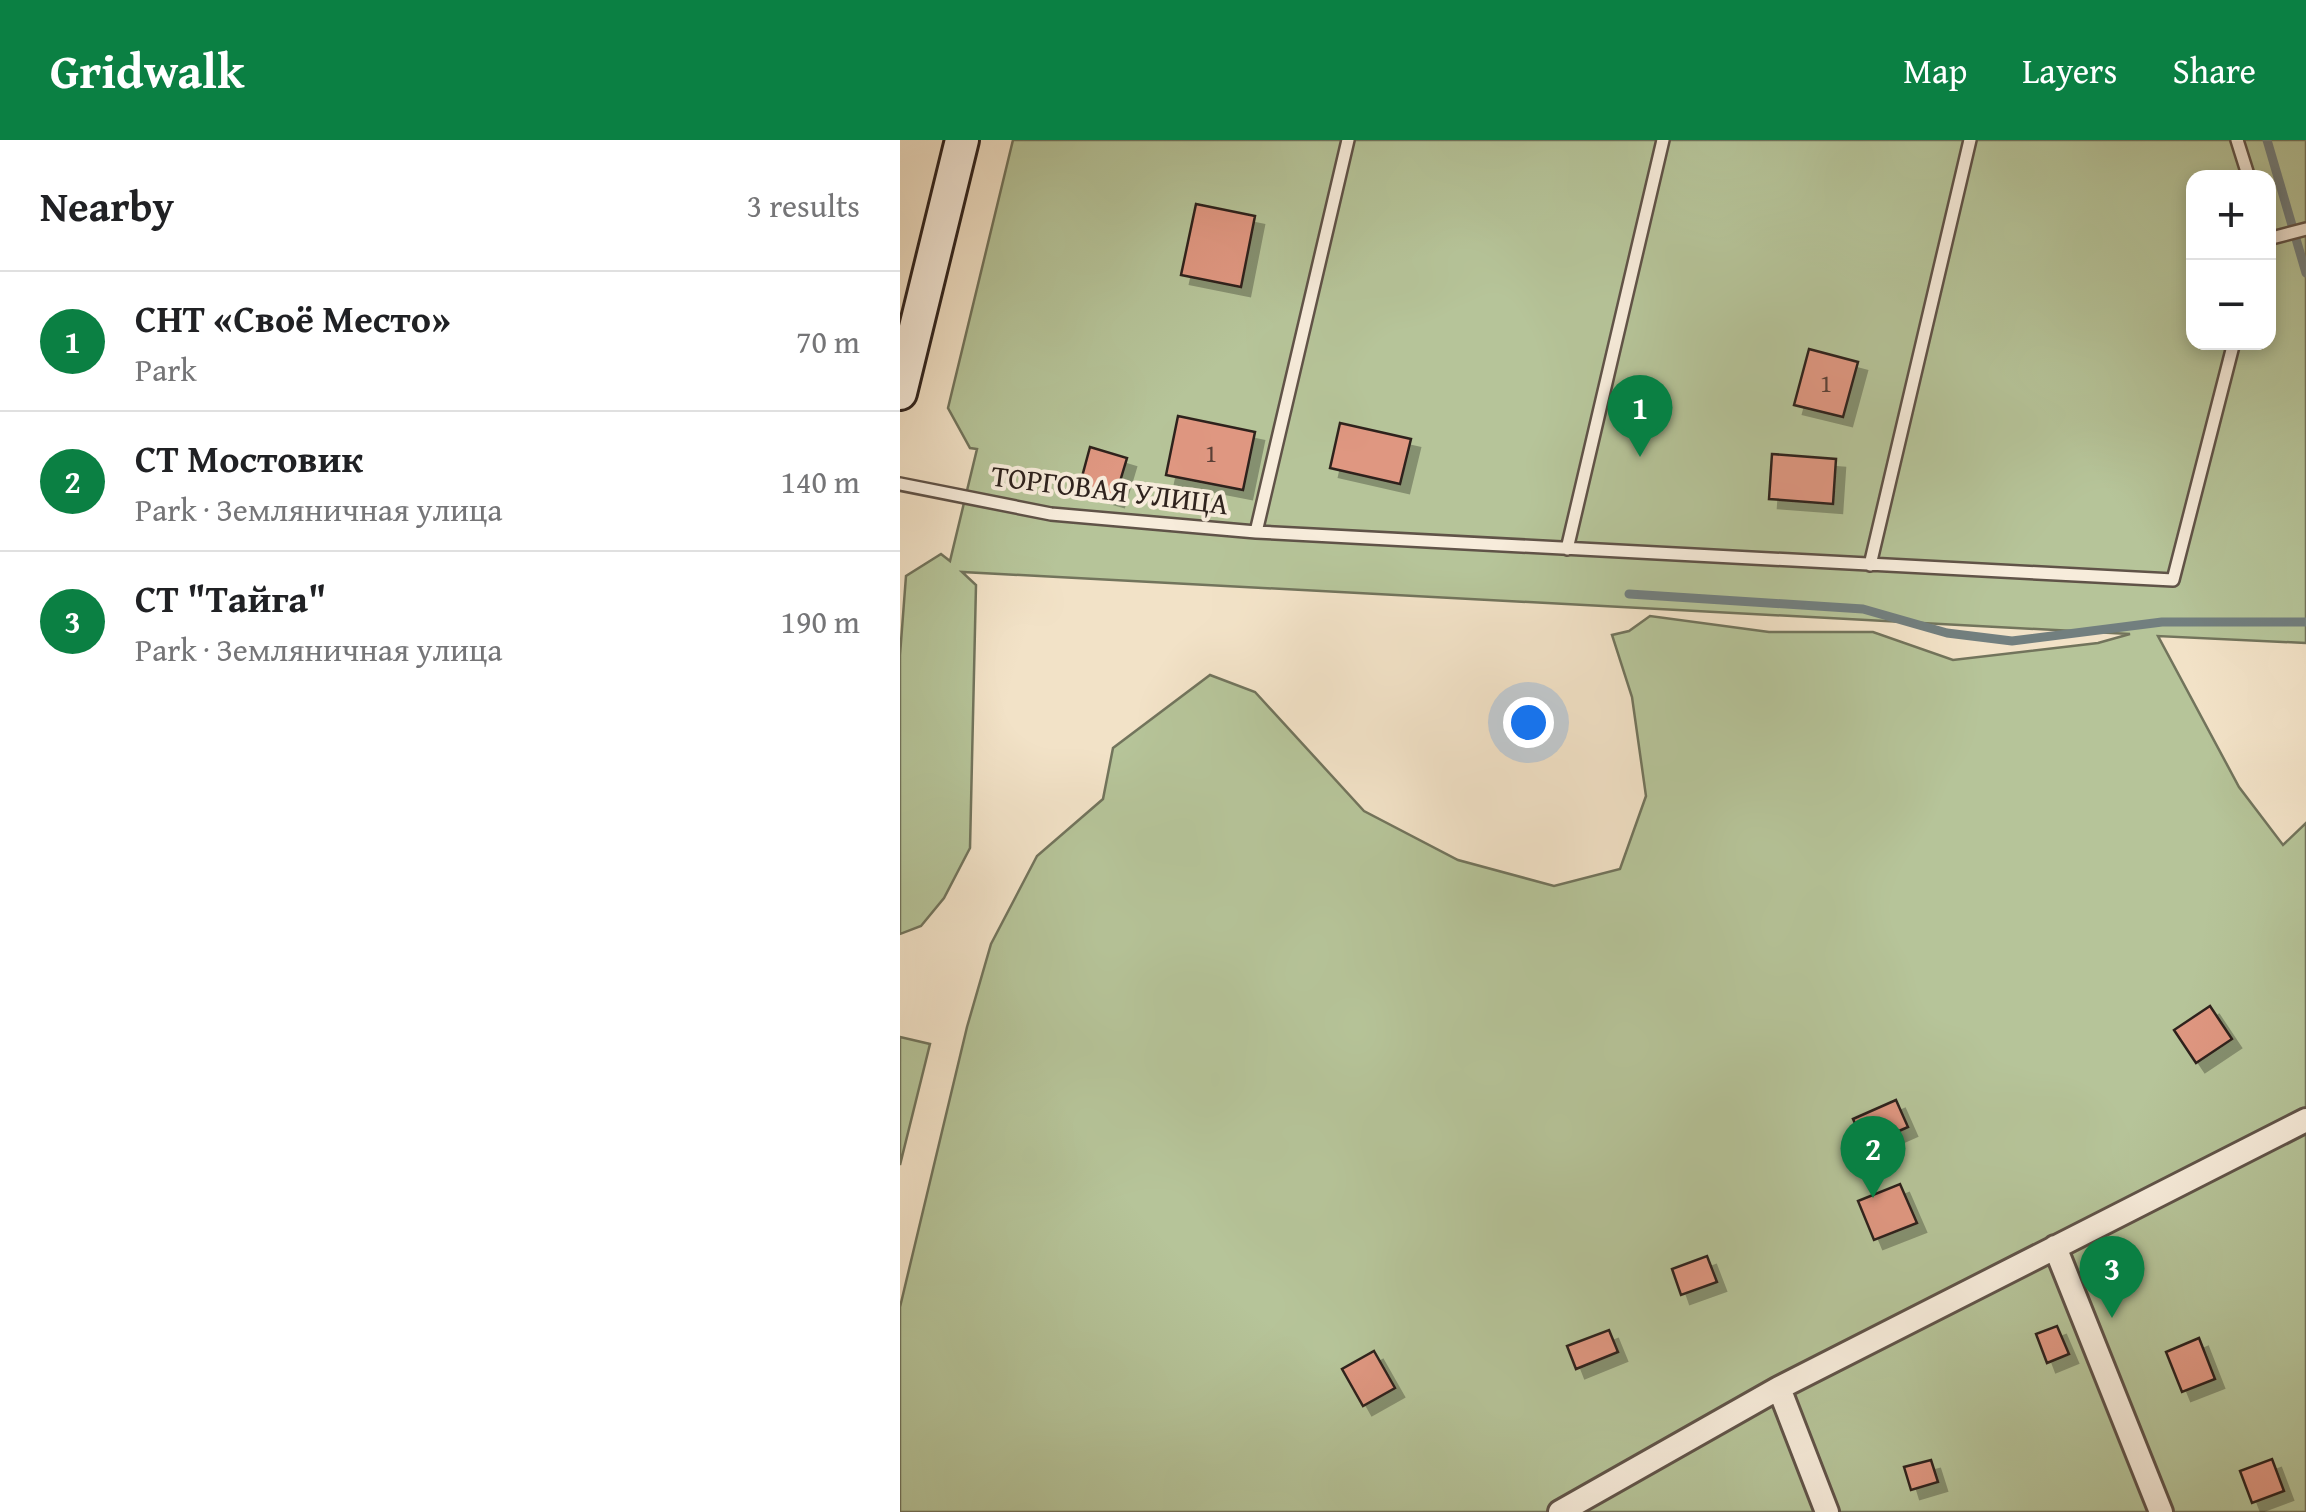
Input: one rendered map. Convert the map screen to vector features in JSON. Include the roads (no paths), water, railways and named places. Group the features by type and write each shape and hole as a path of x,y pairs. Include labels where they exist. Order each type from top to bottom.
{"main road":[{"path":"900,393 962,140"}],"street":[{"path":"1560,1512 1779,1388 2306,1120"},
{"path":"2056,1247 2161,1512"},
{"path":"1779,1388 1827,1512"}],"lane":[{"path":"1256,532 1348,140"},
{"path":"1568,549 1663,140"},
{"path":"1870,565 1970,140"},
{"path":"2237,140 2246,170"},
{"path":"2276,237 2306,228"},
{"name":"ТОРГОВАЯ УЛИЦА","path":"900,484 1051,514 1256,532 2173,580 2232,350"}],"waterway":[{"path":"2267,140 2306,273"},
{"path":"1629,594 1863,609 1947,633 2012,641 2162,622 2306,622"}],"place":[{"name":"СНТ «Своё Место»","path":"1640,457"},
{"name":"СТ Мостовик","path":"1873,1198"},
{"name":"СТ \"Тайга\"","path":"2112,1318"}]}
